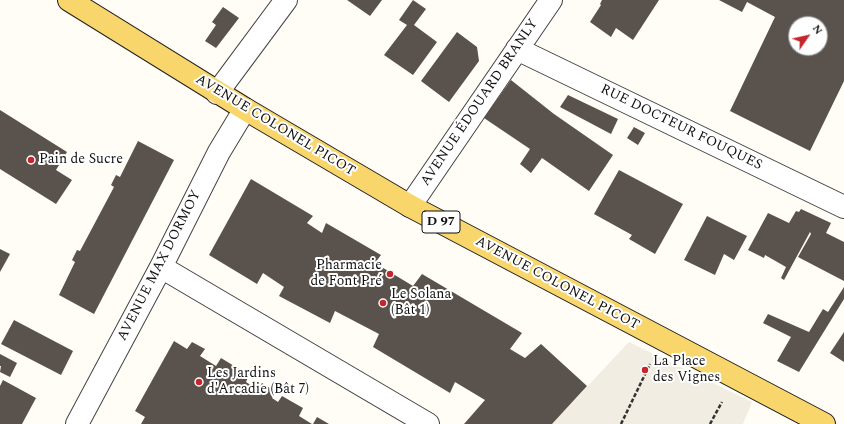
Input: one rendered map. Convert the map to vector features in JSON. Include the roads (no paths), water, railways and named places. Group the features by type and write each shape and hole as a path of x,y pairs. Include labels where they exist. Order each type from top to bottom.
{"main road":[{"name":"AVENUE COLONEL PICOT","path":"69,0 218,93 410,206 824,424"}],"street":[{"path":"218,93 286,0"},
{"name":"AVENUE ÉDOUARD BRANLY","path":"410,206 551,0"},
{"name":"RUE DOCTEUR FOUQUES","path":"517,49 844,207"},
{"name":"AVENUE MAX DORMOY","path":"77,424 161,267 219,152 245,109"},
{"path":"161,267 428,424"}],"place":[{"name":"Pain de Sucre","path":"31,160"},
{"name":"Pharmacie de Font Pré","path":"390,274"},
{"name":"Le Solana (Bât 1)","path":"383,303"},
{"name":"La Place des Vignes","path":"645,370"},
{"name":"Les Jardins d'Arcadie (Bât 7)","path":"199,382"}]}
